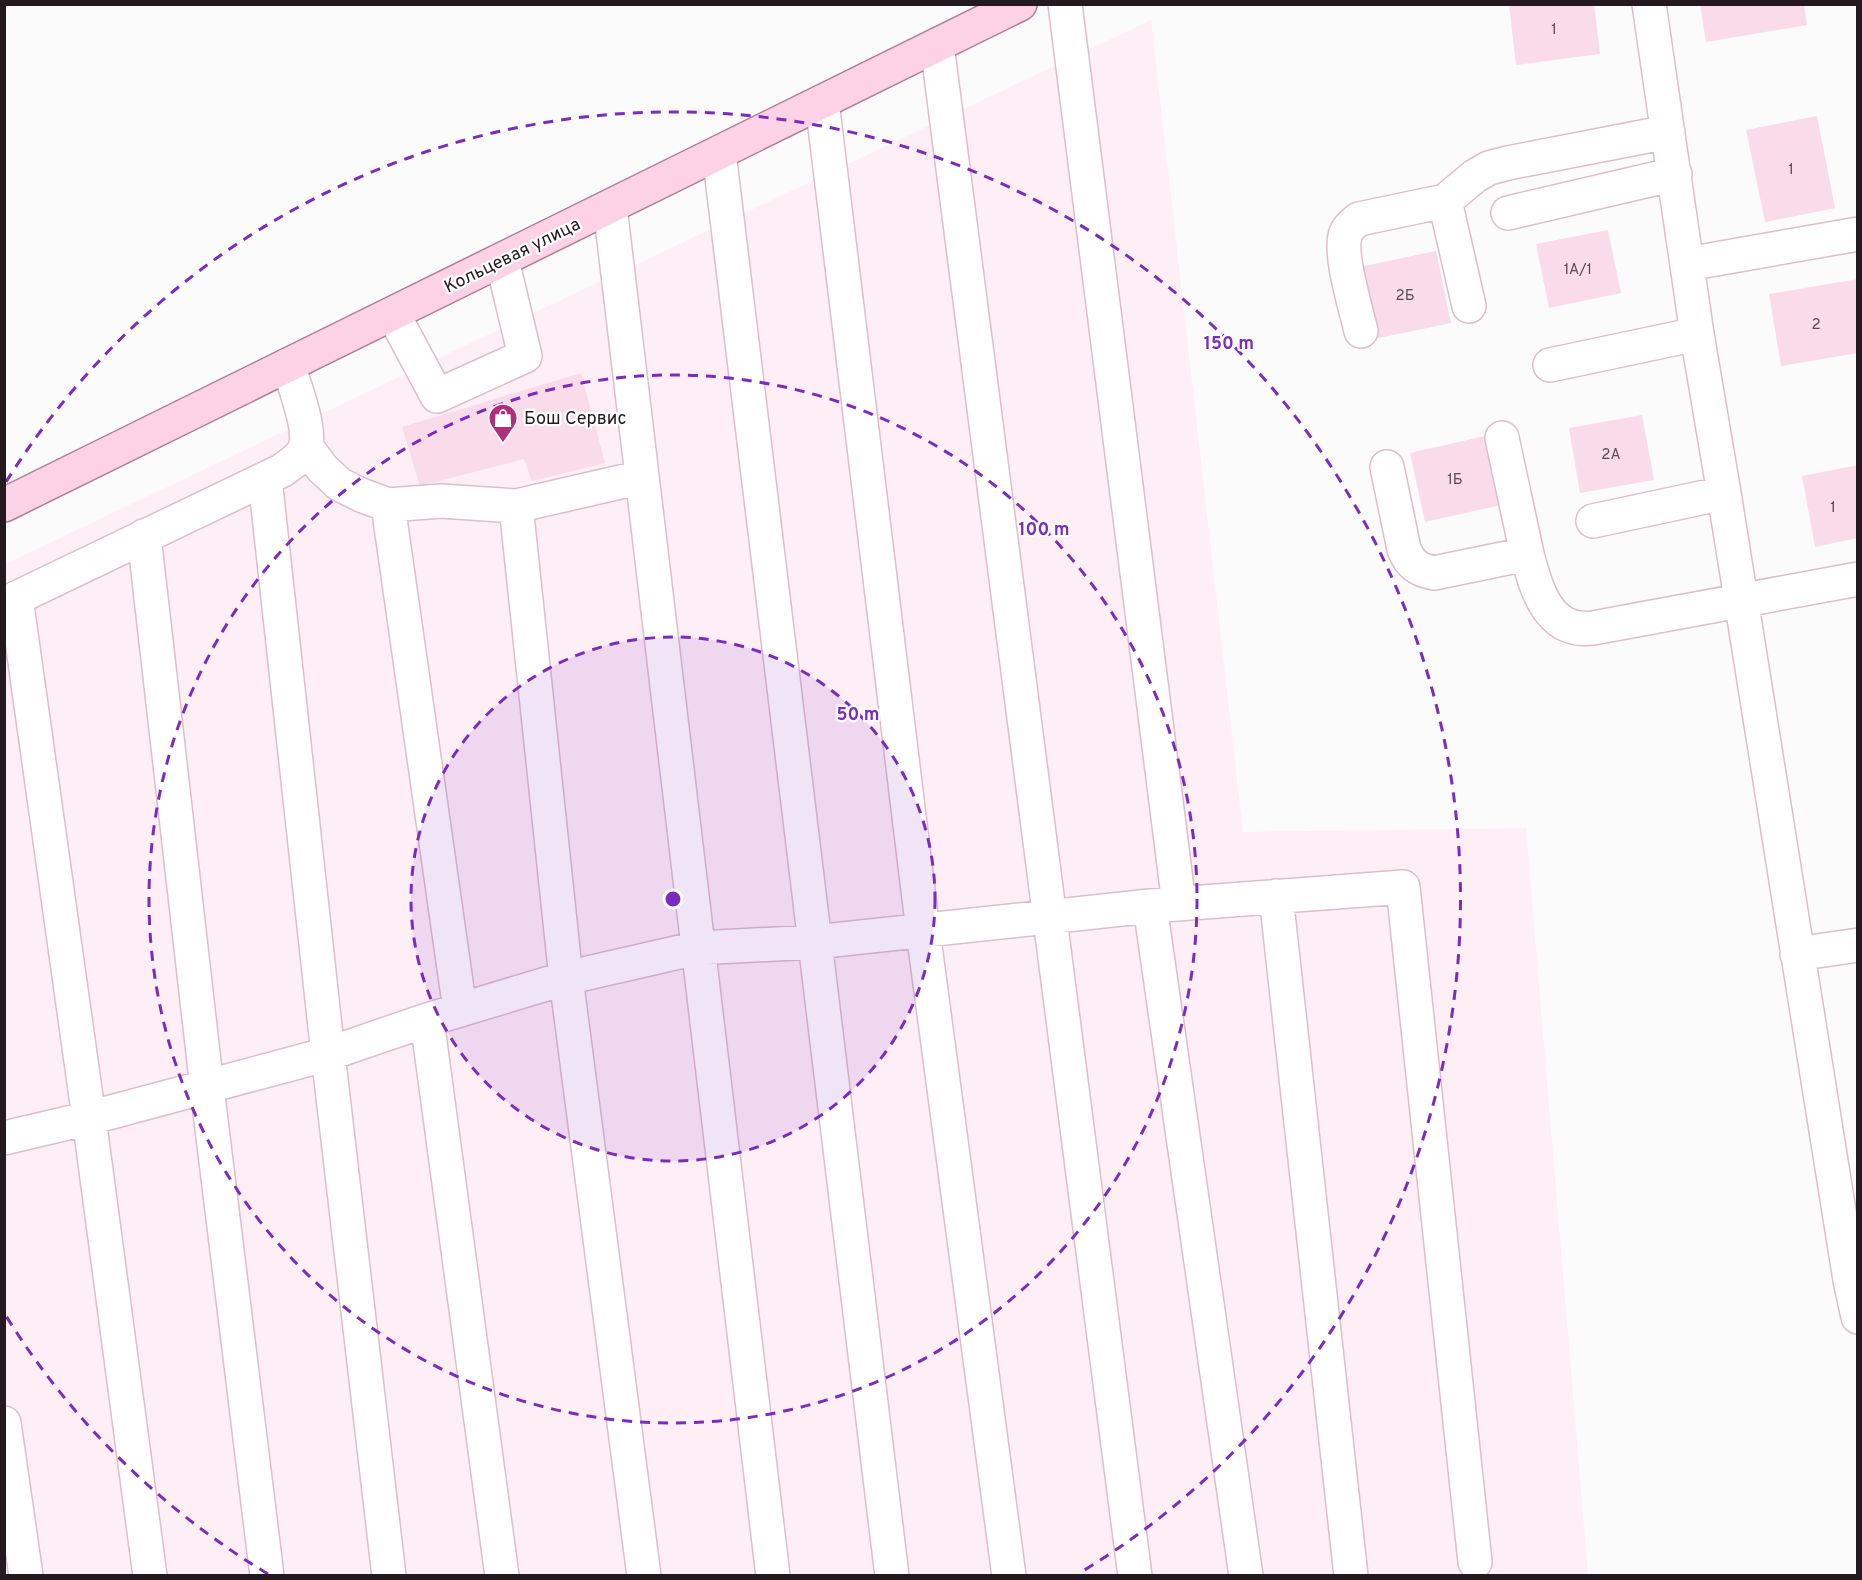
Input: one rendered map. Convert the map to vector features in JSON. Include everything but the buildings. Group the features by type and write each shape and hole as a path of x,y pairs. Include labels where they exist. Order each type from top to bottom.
{"main road":[{"name":"Кольцевая улица","path":"4,505 1020,4"}],"street":[{"path":"1065,4 1165,905 1246,1575"},
{"path":"1649,4 1697,334 1797,954 1854,1279 1857,1317"},
{"path":"937,45 1135,1575"},
{"path":"822,102 923,931 1009,1575"},
{"path":"1361,331 1343,250 1347,231 1359,219 1445,201 1488,168 1668,132"},
{"path":"719,153 892,1575"},
{"path":"1508,213 1674,174"},
{"path":"1445,201 1469,306"},
{"path":"610,207 773,1575"},
{"path":"1687,264 1857,234"},
{"path":"393,314 436,396 525,356 502,260"},
{"path":"1550,364 1697,334"},
{"path":"288,365 306,428 306,446 322,468 339,484 388,505 441,501 516,506 642,477"},
{"path":"1502,438 1527,554 1537,587 1549,610 1559,621 1578,628 1593,628 1857,579"},
{"path":"150,1575 89,1119 10,601 281,471 295,461 306,446"},
{"path":"1387,467 1404,549 1413,565 1422,571 1434,573 1527,554"},
{"path":"265,479 388,1575"},
{"path":"1593,521 1724,494"},
{"path":"388,505 460,1010"},
{"path":"516,506 566,978 644,1575"},
{"path":"144,536 207,1088 267,1575"},
{"path":"4,1138 89,1119 328,1054 426,1020 566,978 697,948 815,942 1165,905 1403,887 1475,1562"},
{"path":"1276,897 1351,1575"},
{"path":"1797,954 1857,945"},
{"path":"426,1020 502,1575"},
{"path":"4,1423 26,1575"}],"shaded area":[{"path":"1151,20 1243,832 1526,828 1588,1575 5,1576 5,564"}],"place":[{"name":"Бош Сервис","path":"503,444"}]}
